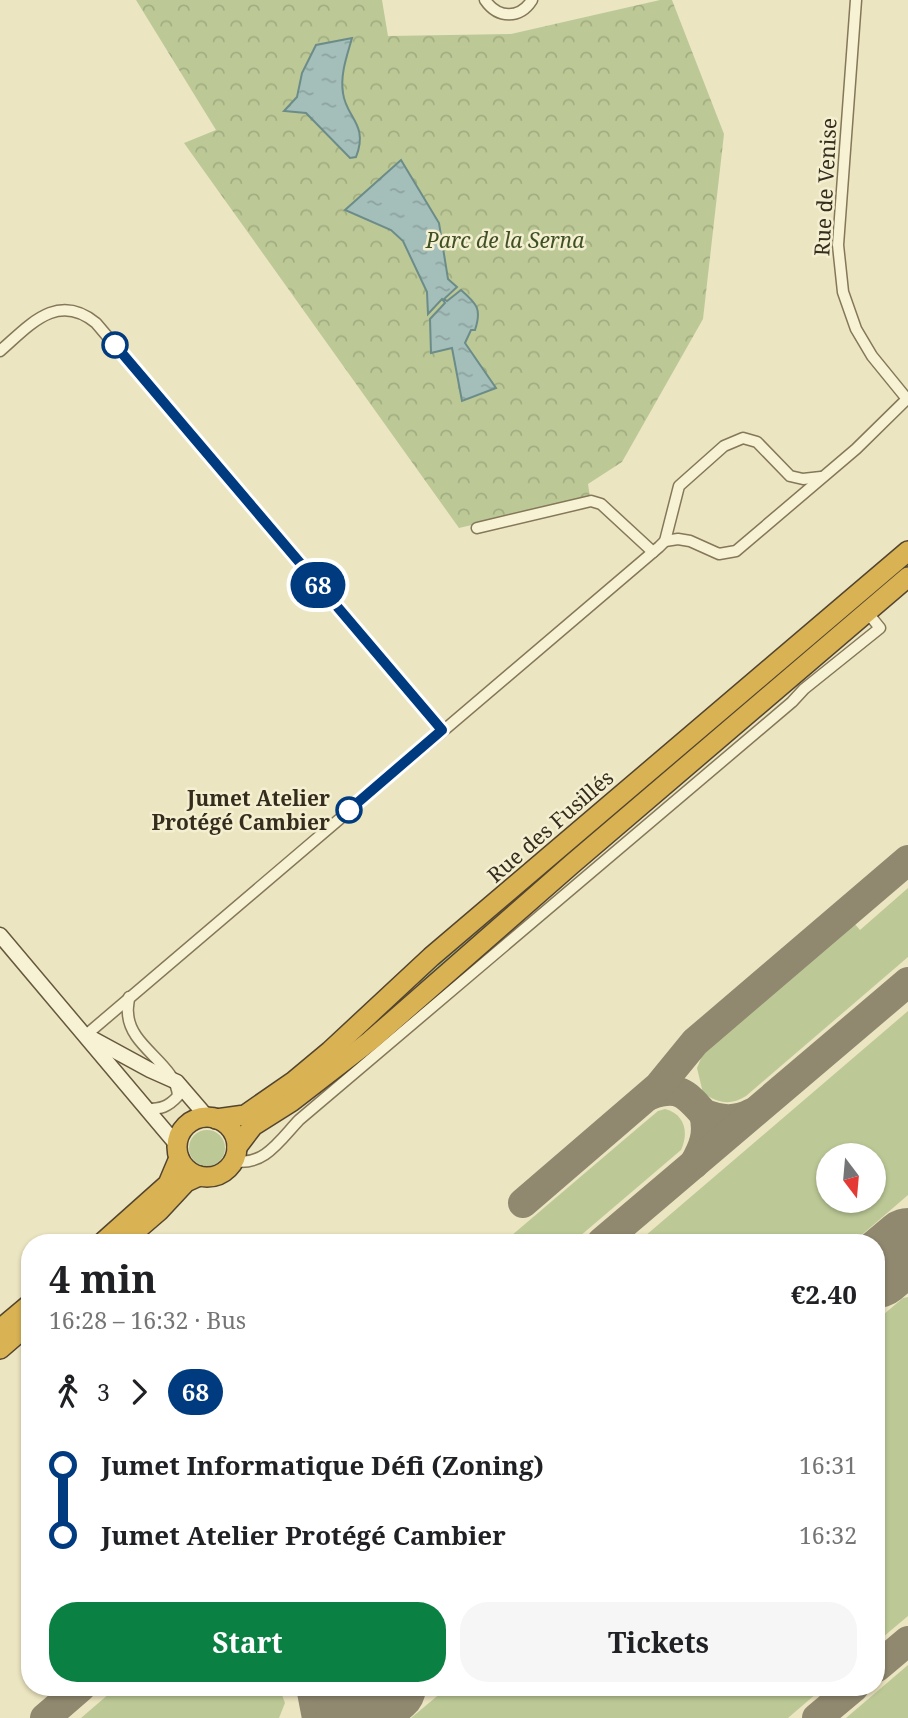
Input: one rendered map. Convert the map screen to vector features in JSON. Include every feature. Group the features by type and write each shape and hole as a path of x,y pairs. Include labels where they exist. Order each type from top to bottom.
{"highway":[{"name":"Rue des Fusillés","path":"212,1118 245,1115 294,1081 431,957 908,551"},
{"name":"Rue des Fusillés","path":"235,1154 253,1126 291,1101 370,1041 582,855 908,577"},
{"path":"112,1234 168,1184 184,1128 199,1119 212,1118 229,1127 233,1133 235,1154 219,1175 199,1176 183,1166 178,1151"},
{"path":"132,1234 159,1211 186,1182 199,1176"},
{"path":"139,1234 156,1219 159,1211"},
{"path":"0,1329 21,1312"},
{"path":"0,1349 21,1331"}],"street":[{"path":"485,0 490,7 505,15 521,12 533,0"},
{"name":"Rue de Venise","path":"856,0 838,246 843,292 856,329 872,356 908,399"},
{"path":"0,351 49,312 74,311 86,315 96,323 442,730"},
{"path":"665,541 690,541 719,554 736,551 856,449 908,399"},
{"path":"86,1035 665,541 680,486 724,446 743,438 757,442 789,476 803,479 821,477"},
{"path":"477,528 591,501 601,504 653,552"},
{"path":"235,1154 242,1163 263,1158 299,1120 709,773 804,689 880,628 867,612"},
{"path":"0,935 147,1109 178,1151"},
{"path":"129,997 128,1015 131,1027 177,1082 212,1118"},
{"path":"86,1035 177,1082"},
{"path":"147,1109 160,1110 171,1104 178,1096 177,1082"}],"green space":[{"name":"Parc de la Serna","path":"136,0 382,0 388,36 511,34 660,0 672,0 724,134 703,319 622,462 588,484 590,497 477,528 472,525 459,528 184,143 216,130"},
{"path":"872,592 876,596 421,985 417,981"},
{"path":"908,888 908,957 746,1096 724,1102 703,1093 697,1068 704,1051 854,923 860,930"},
{"path":"908,1011 908,1195 863,1234 647,1234"},
{"path":"665,1109 672,1112 684,1125 685,1137 681,1150 582,1234 513,1234 658,1111"},
{"path":"207,1130 219,1136 225,1148 219,1160 207,1166 195,1160 189,1148 195,1136"},
{"path":"908,1297 908,1616 885,1635 885,1313"},
{"path":"908,1665 908,1718 846,1718 872,1696 885,1696 885,1685"},
{"path":"107,1696 282,1696 285,1703 279,1718 81,1718"},
{"path":"437,1696 814,1696 788,1718 411,1718"}],"water":[{"path":"352,38 344,65 342,86 345,102 356,122 360,137 356,157 350,158 306,113 284,111 297,97 302,73 316,45"},
{"path":"401,160 439,223 448,279 457,287 444,299 447,301 461,290 477,307 475,330 471,330 465,343 496,388 462,401 452,348 431,353 430,319 445,303 442,299 428,314 427,292 403,241 391,230 345,210"}],"taxiway":[{"path":"523,1203 659,1086 695,1042 908,860"},
{"path":"611,1234 908,982"},
{"path":"650,1095 668,1091 681,1093 704,1114"},
{"path":"694,1164 705,1140 704,1114 728,1119 752,1113"},
{"path":"885,1273 908,1266"},
{"path":"885,1660 908,1641"},
{"path":"45,1718 71,1696"},
{"path":"313,1696 317,1718"},
{"path":"817,1718 843,1696"}],"runway":[{"path":"885,1264 908,1245"},
{"path":"353,1718 379,1696"}],"bus line":[{"name":"68","path":"115,345 442,730 349,810"}],"place":[{"name":"Jumet Atelier Protégé Cambier","path":"349,810"}]}
